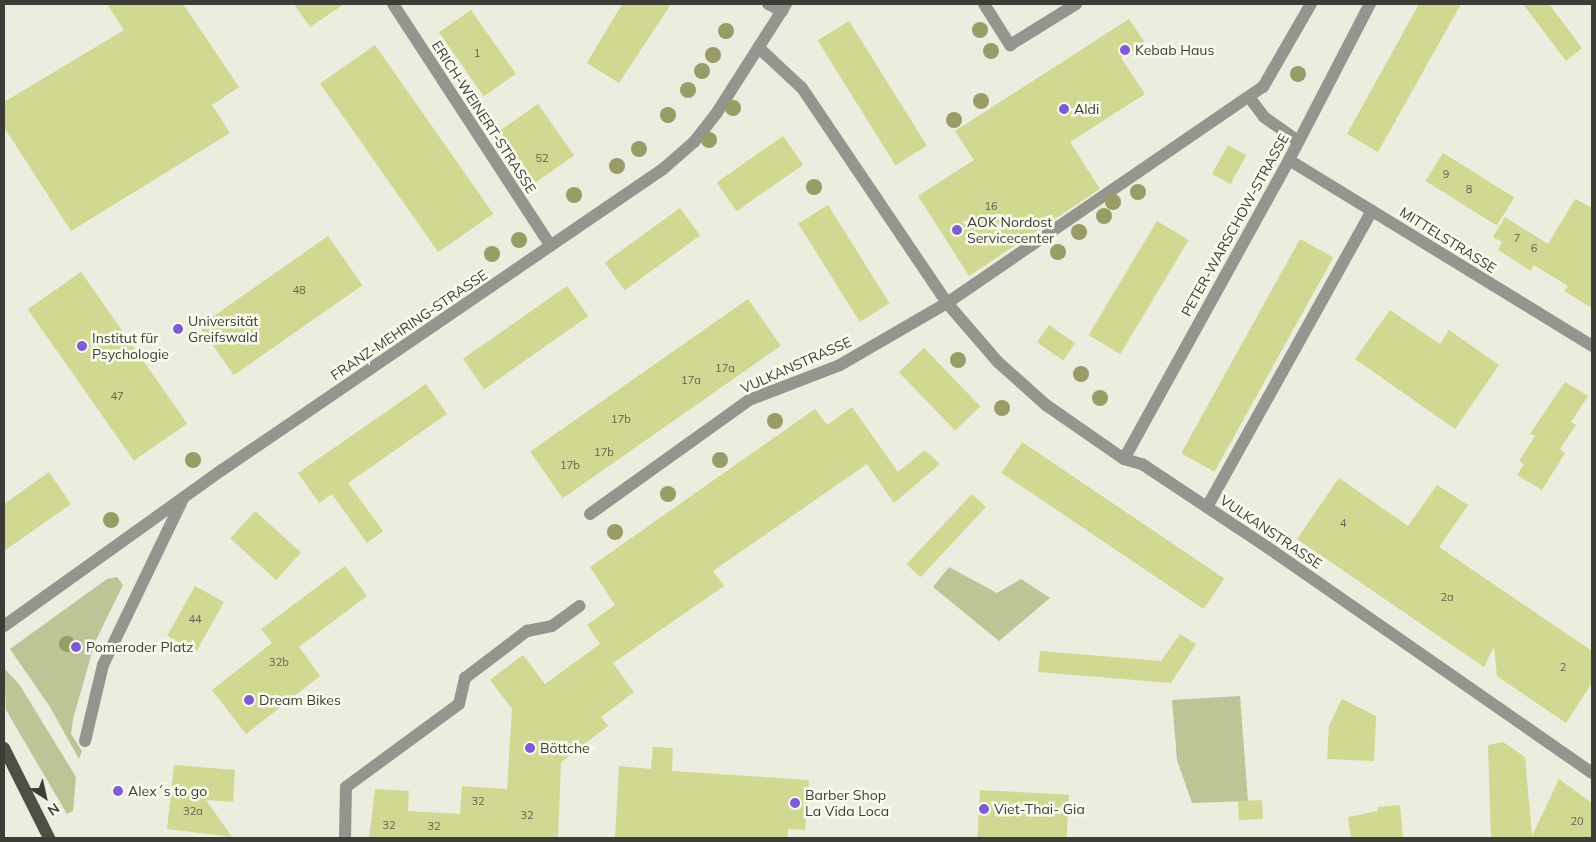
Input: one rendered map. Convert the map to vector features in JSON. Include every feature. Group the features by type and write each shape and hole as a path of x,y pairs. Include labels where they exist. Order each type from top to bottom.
{"main road":[{"path":"4,748 50,838"}],"street":[{"name":"ERICH-WEINERT-STRASSE","path":"393,4 550,245"},
{"path":"768,4 784,7"},
{"path":"984,4 1010,45 1054,10 1076,4"},
{"path":"947,303 1263,87 1311,4"},
{"name":"PETER-WARSCHOW-STRASSE","path":"1124,458 1289,160 1370,4"},
{"name":"FRANZ-MEHRING-STRASSE","path":"4,626 183,499 663,169 694,142 760,49 784,7"},
{"name":"VULKANSTRASSE","path":"760,49 802,88 947,303 998,362 1046,405 1124,458 1142,464 1207,507 1592,773"},
{"path":"1249,97 1264,116 1298,141"},
{"name":"MITTELSTRASSE","path":"1289,160 1592,346"},
{"path":"1207,507 1372,211"},
{"name":"VULKANSTRASSE","path":"590,514 749,400 840,365 947,303"},
{"path":"85,741 103,665 183,499"},
{"path":"345,838 346,786 459,704 465,678 527,631 552,626 580,606"}],"green space":[{"path":"949,567 997,593 1021,579 1050,598 999,641 933,587"},
{"path":"117,577 123,585 95,642 73,719 71,734 82,751 79,759 50,707 10,649 107,579"},
{"path":"4,668 19,684 76,777 73,811 67,814 6,710"},
{"path":"1240,696 1248,801 1192,803 1177,760 1172,700"}],"building":[{"path":"107,4 183,4 239,87 212,105 230,133 71,231 4,127 4,102 124,30"},
{"path":"294,4 344,4 310,27"},
{"path":"622,4 671,4 619,83 587,63"},
{"path":"1419,4 1461,4 1378,152 1347,134"},
{"path":"1523,4 1549,4 1582,48 1566,61"},
{"path":"471,10 516,74 484,96 439,32"},
{"path":"1129,19 1145,43 1121,58 1145,94 1070,142 1100,189 969,276 918,196 974,160 955,131"},
{"path":"849,21 927,146 896,165 818,41"},
{"path":"375,45 493,214 438,252 320,83"},
{"path":"538,104 574,156 536,183 499,131"},
{"path":"783,136 803,165 737,211 717,182"},
{"path":"1228,145 1246,155 1230,184 1212,174"},
{"path":"1443,153 1514,198 1497,225 1426,181"},
{"path":"1575,199 1592,208 1592,308 1564,291 1568,286 1534,265 1531,271 1498,250 1502,242 1493,237 1505,217 1548,244"},
{"path":"828,205 889,303 860,322 798,224"},
{"path":"680,208 700,236 625,290 605,263"},
{"path":"1157,221 1189,240 1120,354 1088,335"},
{"path":"328,236 362,285 234,375 199,326"},
{"path":"1300,239 1333,257 1214,472 1181,453"},
{"path":"81,272 187,424 134,461 28,309"},
{"path":"567,286 588,316 484,389 463,359"},
{"path":"748,299 781,346 563,498 530,452"},
{"path":"1390,310 1440,344 1449,330 1499,365 1455,429 1355,359"},
{"path":"1049,325 1075,343 1063,361 1037,342"},
{"path":"924,348 980,406 955,431 899,372"},
{"path":"1565,382 1588,396 1571,422 1576,425 1560,449 1565,453 1542,490 1517,475 1524,464 1519,461 1535,436 1530,434"},
{"path":"426,384 447,414 348,483 383,531 367,543 332,494 319,503 298,473"},
{"path":"852,407 898,472 925,450 940,464 894,503 867,464 713,571 724,586 613,663 634,692 601,717 608,726 561,762 558,838 369,838 375,789 409,791 408,811 460,814 462,786 507,789 512,709 490,680 523,655 545,684 600,644 587,625 615,605 590,567 815,409 827,425"},
{"path":"1022,442 1224,578 1204,609 1001,473"},
{"path":"49,472 71,504 4,551 4,504"},
{"path":"1339,478 1408,526 1437,485 1468,505 1439,547 1592,651 1592,683 1566,723 1497,676 1494,647 1484,667 1297,539"},
{"path":"972,494 986,507 920,577 907,564"},
{"path":"255,511 301,552 276,580 230,538"},
{"path":"345,566 367,596 299,647 320,676 246,734 212,690 272,643 261,629"},
{"path":"195,586 224,602 196,652 167,636"},
{"path":"1180,634 1196,644 1171,683 1038,672 1040,651 1161,661"},
{"path":"1342,699 1376,716 1374,761 1327,759 1329,726"},
{"path":"1503,742 1525,757 1532,836 1559,779 1592,803 1592,838 1491,838 1488,745"},
{"path":"653,747 673,748 672,771 809,780 805,830 788,829 787,838 615,838 619,766 651,769"},
{"path":"174,765 235,770 233,802 206,800 232,837 167,829"},
{"path":"980,790 1069,795 1067,838 977,838"},
{"path":"1262,800 1263,819 1239,820 1238,801"},
{"path":"1400,805 1403,838 1351,838 1348,817 1378,811 1378,807"}],"place":[{"name":"Kebab Haus","path":"1125,50"},
{"name":"Aldi","path":"1064,109"},
{"name":"AOK Nordost Servicecenter","path":"957,230"},
{"name":"Universität Greifswald","path":"178,329"},
{"name":"Institut für Psychologie","path":"82,346"},
{"name":"Pomeroder Platz","path":"76,647"},
{"name":"Dream Bikes","path":"249,700"},
{"name":"Böttche","path":"530,748"},
{"name":"Alex´s to go","path":"118,791"},
{"name":"Barber Shop La Vida Loca","path":"795,803"},
{"name":"Viet-Thai- Gia","path":"984,809"}]}
